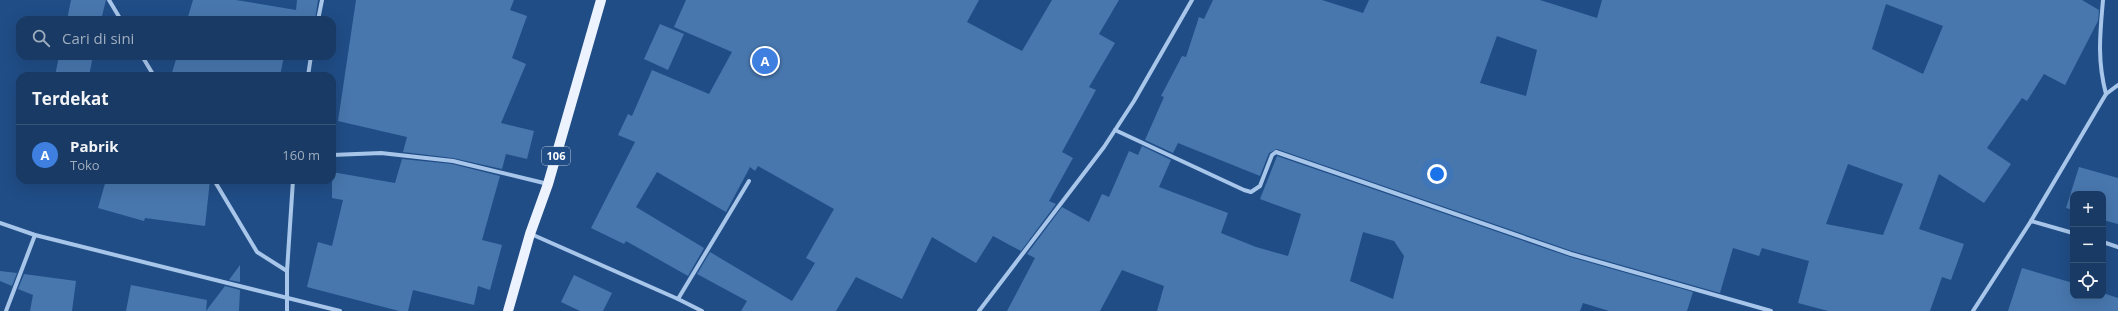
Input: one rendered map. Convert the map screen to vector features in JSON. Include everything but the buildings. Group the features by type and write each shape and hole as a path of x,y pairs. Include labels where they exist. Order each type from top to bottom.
{"main road":[{"name":"106","path":"508,311 530,234 548,184 601,0"}],"street":[{"path":"109,0 118,16"},
{"path":"319,16 322,0"},
{"path":"979,311 1054,215 1115,130 1192,0"},
{"path":"2103,0 2099,53 2100,71 2106,94"},
{"path":"144,60 152,72"},
{"path":"309,72 310,60"},
{"path":"1973,311 2031,221 2106,94 2118,85"},
{"path":"1115,130 1251,192 1260,186 1272,155 1278,152 1571,254 1771,311"},
{"path":"336,154 381,153 453,161 548,184"},
{"path":"678,298 749,181"},
{"path":"216,184 257,252 287,271"},
{"path":"287,311 287,271 293,184"},
{"path":"2031,221 2070,233"},
{"path":"0,223 35,235 340,311"},
{"path":"530,234 678,298 702,311"},
{"path":"6,311 35,235"},
{"path":"2106,243 2118,247"}],"place":[{"name":"Pabrik","path":"765,61"}]}
